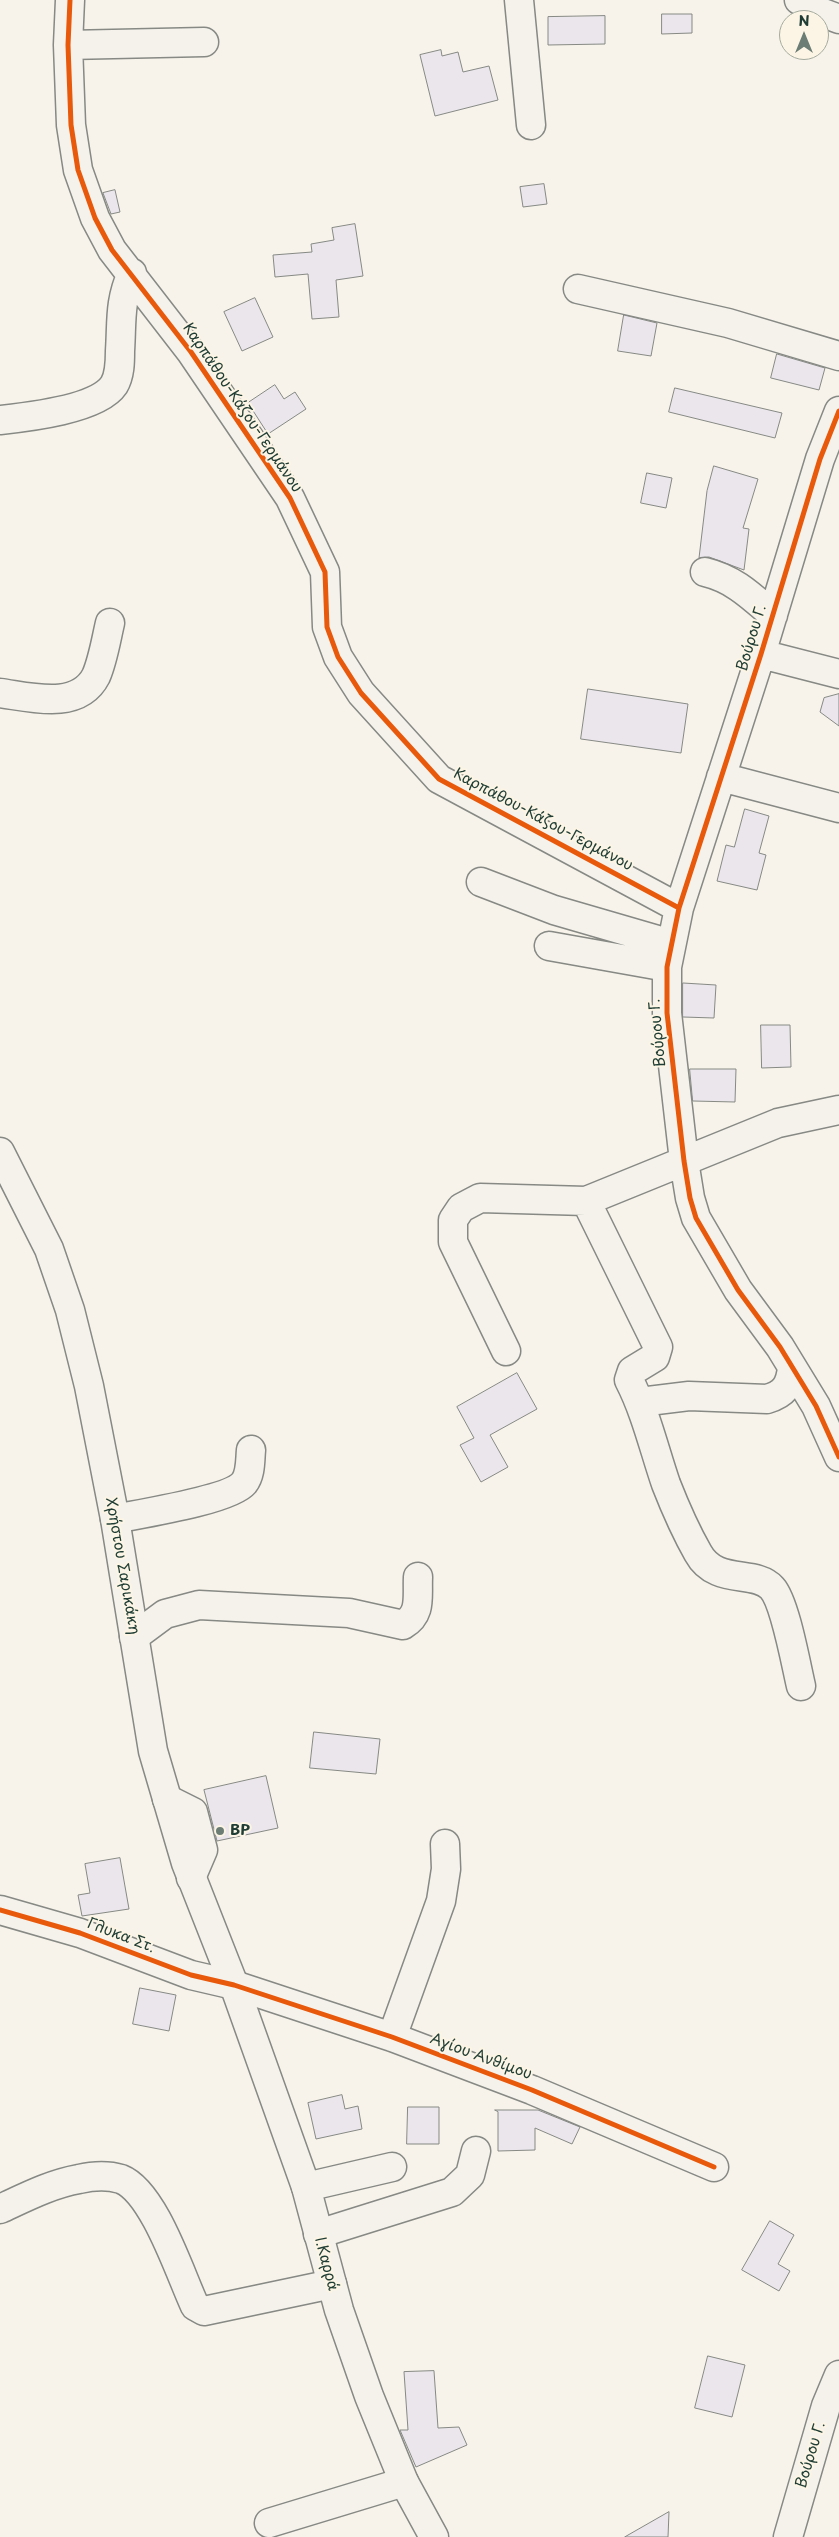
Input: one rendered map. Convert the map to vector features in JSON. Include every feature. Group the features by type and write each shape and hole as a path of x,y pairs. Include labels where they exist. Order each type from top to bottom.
{"street":[{"name":"Καρπάθου-Κάζου-Γερμάνου","path":"70,0 68,45 72,125 83,185 95,218 112,250 132,273 191,352 290,498 325,572 327,627 338,657 361,693 439,778 679,908"},
{"path":"518,0 531,125"},
{"path":"799,0 815,10 839,19"},
{"path":"68,45 204,42"},
{"path":"0,420 28,417 77,406 99,397 114,386 119,370 122,301 132,273"},
{"path":"578,289 728,323 839,356"},
{"name":"Βούρου Γ.","path":"839,411 820,459 761,654 679,908 669,956 667,1013 690,1198 705,1235 738,1290 780,1347 816,1406 839,1457"},
{"path":"705,572 722,576 739,585 773,615"},
{"path":"0,693 59,701 79,693 95,677 110,623"},
{"path":"761,654 839,674"},
{"path":"721,777 839,808"},
{"path":"480,882 669,956"},
{"path":"549,946 669,956"},
{"path":"506,1351 452,1242 453,1220 461,1208 480,1198 586,1201 778,1124 839,1110"},
{"name":"Χρήστου Σαρικάκη","path":"0,1152 49,1248 70,1310 89,1386 114,1519 153,1751 191,1878 234,1984"},
{"path":"586,1201 658,1346 655,1357 630,1375 629,1380 640,1402 667,1485 699,1555 711,1567 724,1575 762,1581 772,1588 779,1601 801,1686"},
{"path":"640,1402 697,1395 767,1399 786,1390 791,1381 792,1368"},
{"path":"114,1519 216,1497 241,1486 248,1473 251,1450"},
{"path":"134,1638 165,1614 199,1605 349,1613 403,1625 412,1619 417,1611 418,1578"},
{"path":"392,2038 441,1901 446,1869 445,1844"},
{"name":"Γλυκα Στ.","path":"0,1910 80,1933 191,1975 234,1984"},
{"name":"Αγίου Ανθίμου","path":"234,1984 392,2038 532,2090 714,2167"},
{"name":"Ι.Καρρά","path":"234,1984 306,2187 332,2284 369,2396 404,2482 434,2537"},
{"path":"318,2234 452,2192 470,2175 476,2152"},
{"path":"306,2187 392,2168"},
{"path":"0,2209 36,2192 67,2182 98,2177 120,2179 137,2190 150,2206 194,2306 199,2310 204,2311 332,2284"},
{"name":"Βούρου Γ.","path":"788,2537 823,2416 839,2375"},
{"path":"269,2523 404,2482"}],"building":[{"path":"662,14 692,14 692,33 662,34"},
{"path":"605,16 605,44 548,45 548,17"},
{"path":"441,50 442,56 458,52 463,72 489,66 498,100 435,116 420,55"},
{"path":"544,184 547,204 523,207 520,187"},
{"path":"115,190 120,212 111,214 103,193"},
{"path":"355,224 363,276 336,280 339,317 312,319 308,274 275,277 273,255 312,252 311,244 334,240 332,228"},
{"path":"255,298 273,337 242,351 224,312"},
{"path":"624,315 657,323 651,356 618,351"},
{"path":"777,354 825,368 819,390 771,378"},
{"path":"275,385 284,399 295,392 306,409 268,434 248,403"},
{"path":"675,388 782,413 775,438 669,412"},
{"path":"714,466 758,479 743,528 749,529 744,570 709,557 699,558 707,491"},
{"path":"647,473 672,478 666,508 641,503"},
{"path":"588,689 688,704 681,753 581,739"},
{"path":"839,694 839,726 820,712 824,698"},
{"path":"745,809 769,816 759,853 766,855 757,890 717,881 726,845 734,847"},
{"path":"683,983 716,985 714,1018 683,1017"},
{"path":"761,1025 790,1025 791,1067 762,1068"},
{"path":"690,1069 736,1069 735,1102 693,1101"},
{"path":"517,1373 537,1409 490,1435 508,1467 481,1482 460,1445 474,1438 457,1407"},
{"path":"314,1732 380,1739 376,1774 310,1768"},
{"path":"266,1776 278,1828 217,1841 204,1790"},
{"path":"120,1858 129,1909 82,1916 78,1895 90,1893 85,1864"},
{"path":"140,1988 176,1995 169,2031 133,2024"},
{"path":"342,2095 345,2109 358,2106 362,2129 316,2139 308,2103"},
{"path":"408,2107 439,2107 439,2144 407,2144"},
{"path":"495,2110 538,2110 580,2127 572,2144 535,2128 535,2150 498,2151 498,2112"},
{"path":"770,2221 794,2235 778,2264 790,2271 779,2291 742,2270"},
{"path":"708,2356 745,2365 732,2417 695,2408"},
{"path":"434,2371 438,2428 459,2427 467,2445 416,2467 400,2430 408,2430 404,2372"},
{"path":"669,2512 668,2537 625,2537"}],"cycle path":[{"path":"70,0 68,45 71,125 78,170 95,218 112,250 191,352 290,498 325,572 327,627 338,657 361,693 439,779 679,908"},
{"path":"839,411 820,459 761,654 679,908 667,967 667,1013 684,1161 690,1198 696,1218 738,1290 780,1347 816,1406 839,1457"},
{"path":"0,1910 80,1933 191,1975 234,1985 392,2037 532,2090 714,2167"}],"place":[{"name":"BP","path":"220,1831"}]}
